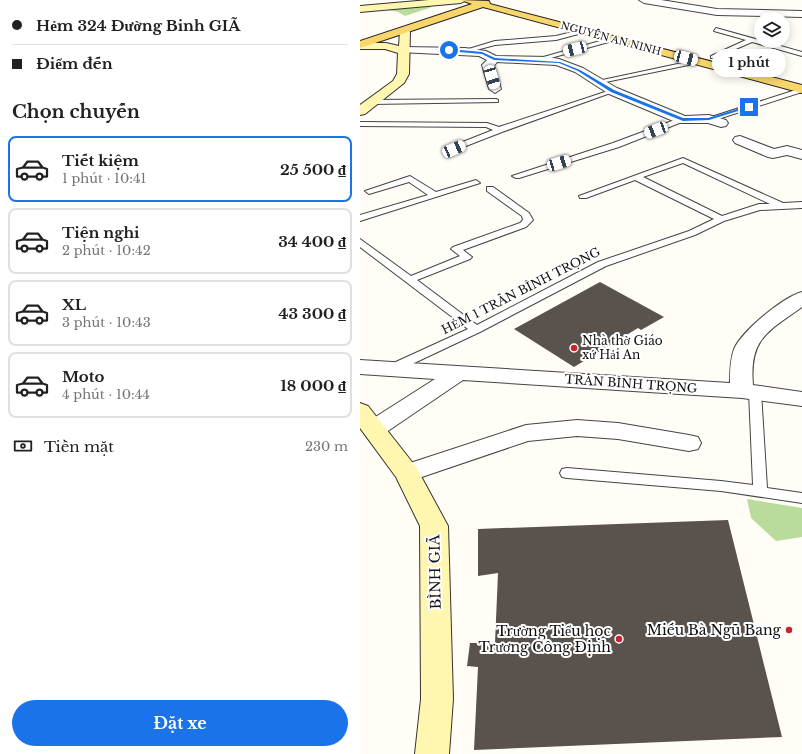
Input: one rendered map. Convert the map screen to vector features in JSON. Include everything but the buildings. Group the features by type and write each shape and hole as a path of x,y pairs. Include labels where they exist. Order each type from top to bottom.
{"main road":[{"path":"419,14 462,0"},
{"name":"NGUYỄN AN NINH","path":"466,0 701,61 802,90"},
{"path":"360,46 495,0"},
{"name":"NGUYỄN AN NINH","path":"495,0 802,80"}],"street":[{"path":"363,9 462,0"},
{"path":"644,0 717,12 802,14"},
{"path":"363,9 388,11 401,17"},
{"path":"360,111 398,83 403,74 405,31"},
{"path":"360,46 386,46 403,50 464,51 482,53 494,59 559,62 579,70 596,82 613,91 683,120 709,119 721,123"},
{"path":"494,59 488,65 495,89"},
{"path":"740,140 773,154 787,150 802,155"},
{"path":"748,391 742,360 747,344 759,331 802,298"},
{"name":"TRẦN BÌNH TRỌNG","path":"360,367 748,391 800,392"},
{"path":"367,420 460,372"},
{"name":"BÌNH GIÃ","path":"367,420 407,473 434,526 437,699 432,754"},
{"path":"407,473 526,433 577,428 618,431 689,443"}],"lane":[{"path":"716,30 802,54"},
{"path":"464,51 495,43 541,38 556,38 584,31"},
{"path":"536,60 614,38"},
{"path":"712,57 751,40"},
{"path":"596,82 701,61"},
{"path":"709,119 802,90"},
{"path":"454,149 500,130 613,91"},
{"path":"372,102 496,101"},
{"path":"516,176 616,145 683,120"},
{"path":"360,124 487,125 500,130"},
{"path":"583,196 683,160 780,205"},
{"path":"636,178 721,219"},
{"path":"369,192 410,179 434,195"},
{"path":"360,218 476,183"},
{"path":"411,279 467,257 456,249 523,225 528,220 526,215 490,189"},
{"name":"HẺM 1 TRẦN BÌNH TRỌNG","path":"391,369 476,330 602,264 692,233 721,219 759,208 802,204"},
{"path":"360,242 411,279 476,330"},
{"path":"748,391 760,492"},
{"path":"567,473 721,486 802,498"}],"green space":[{"path":"432,7 405,16 398,12 382,9"},
{"path":"747,499 802,508 802,537 776,541 751,518"}],"place":[{"name":"Nhà thờ Giáo xứ Hải An","path":"574,348"},
{"name":"Miếu Bà Ngũ Bang","path":"789,630"},
{"name":"Trường Tiểu học Trương Công Định","path":"619,639"}],"route":[{"path":"449,50 482,53 494,59 549,60 559,62 579,70 596,82 613,91 683,120 709,119 749,107"}]}
